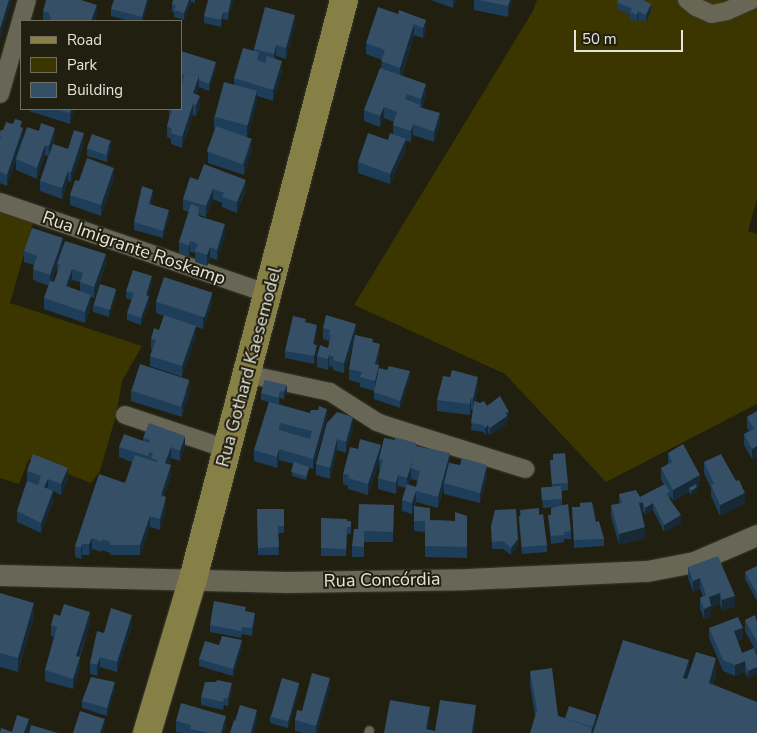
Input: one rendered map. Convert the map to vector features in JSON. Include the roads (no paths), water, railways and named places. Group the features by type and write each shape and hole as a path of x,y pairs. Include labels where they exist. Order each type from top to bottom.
{"main road":[{"name":"Rua Gothard Kaesemodel","path":"147,733 193,580 344,0"}],"street":[{"path":"21,20 27,0"},
{"path":"688,0 696,7 712,14 727,11 752,0"},
{"path":"0,94 20,24"},
{"name":"Rua Imigrante Roskamp","path":"0,202 268,294"},
{"path":"247,374 330,392 388,426 525,469"},
{"path":"125,415 227,449"},
{"name":"Rua Concórdia","path":"0,575 287,582 458,580 647,571 694,562 757,535"}]}
